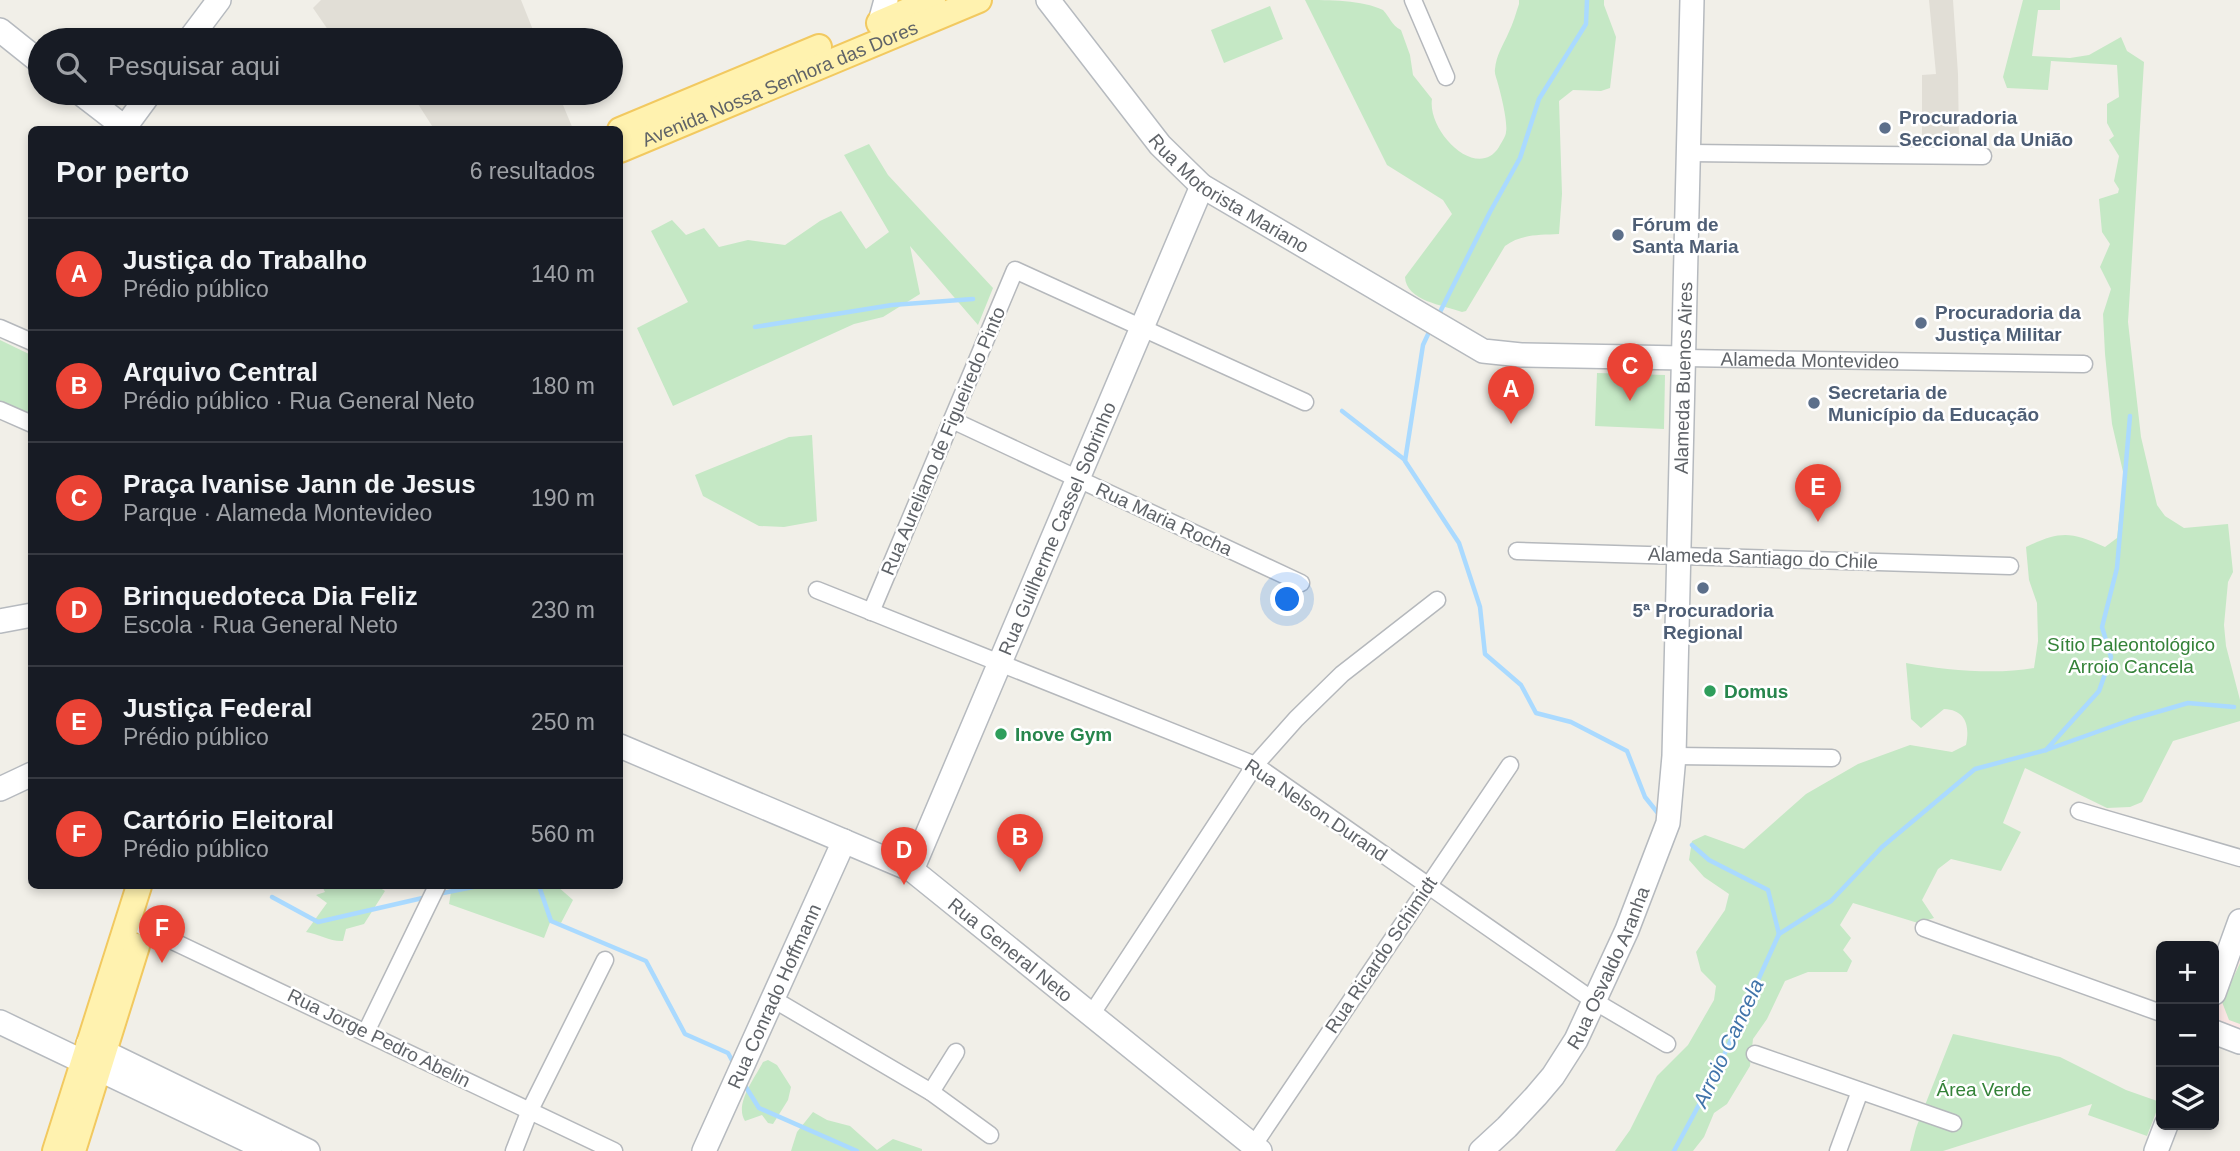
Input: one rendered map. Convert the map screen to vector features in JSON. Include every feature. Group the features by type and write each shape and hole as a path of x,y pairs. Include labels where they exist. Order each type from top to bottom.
{"main road":[{"name":"Avenida Nossa Senhora das Dores","path":"623,129 933,0"},
{"name":"Avenida Nossa Senhora das Dores","path":"623,149 884,20 979,0"},
{"path":"73,1151 94,1056 138,889"},
{"path":"55,1151 94,1056 155,889"}],"street":[{"path":"198,28 219,0"},
{"name":"Rua Motorista Mariano","path":"1048,0 1160,145 1202,187 1455,335"},
{"path":"1413,0 1446,77"},
{"name":"Alameda Buenos Aires","path":"1674,756 1692,0"},
{"path":"0,30 28,52"},
{"path":"96,105 123,126"},
{"path":"127,126 142,105"},
{"path":"1689,153 1983,156"},
{"name":"Rua Guilherme Cassel Sobrinho","path":"912,870 1202,187"},
{"name":"Rua Aureliano de Figueiredo Pinto","path":"871,612 1015,270 1142,328"},
{"path":"0,328 28,340"},
{"path":"1142,328 1305,402"},
{"name":"Alameda Montevideo","path":"1455,335 1483,351 1496,354 2084,365"},
{"path":"0,410 28,422"},
{"name":"Rua Maria Rocha","path":"952,420 1301,583"},
{"name":"Alameda Santiago do Chile","path":"1517,551 2010,566"},
{"name":"Rua Nelson Durand","path":"817,590 1255,765 1594,1001 1667,1044"},
{"path":"1091,1015 1255,765 1296,719 1342,674 1437,600"},
{"path":"0,621 28,616"},
{"name":"Rua General Neto","path":"623,747 912,870 1257,1148"},
{"path":"1674,756 1832,758"},
{"name":"Rua Osvaldo Aranha","path":"1481,1151 1507,1128 1553,1076 1576,1040 1628,930 1668,823 1674,756"},
{"name":"Rua Ricardo Schimidt","path":"1257,1148 1427,885 1510,765"},
{"path":"0,789 28,776"},
{"path":"2079,811 2240,858"},
{"name":"Rua Conrado Hoffmann","path":"704,1151 844,841"},
{"path":"366,1032 436,889"},
{"path":"2219,979 2240,921"},
{"name":"Rua Jorge Pedro Abelin","path":"143,927 614,1151"},
{"path":"1924,928 2156,1011"},
{"path":"514,1151 530,1110 605,960"},
{"path":"773,999 931,1092 990,1135"},
{"path":"0,1022 94,1056 308,1151"},
{"path":"2219,1034 2240,1042"},
{"path":"931,1092 956,1052"},
{"path":"1755,1054 1953,1123"},
{"path":"94,1056 270,1151"},
{"path":"1838,1151 1860,1091"},
{"path":"2156,1151 2164,1130"}],"shaded area":[{"path":"321,0 521,0 532,28 327,28 313,8"},
{"path":"1929,0 1953,0 1959,143 1922,144 1922,75 1936,74"},
{"path":"419,105 563,105 572,126 432,126"},
{"path":"2240,946 2240,1029 2219,1022 2219,1003"}],"green space":[{"path":"1305,0 1355,2 1383,10 1401,30 1410,55 1413,75 1432,99 1437,125 1455,148 1467,156 1479,159 1490,156 1506,134 1505,115 1495,71 1498,55 1513,22 1519,0 1604,0 1616,37 1610,88 1601,91 1573,90 1559,101 1562,194 1559,234 1524,237 1505,246 1466,311 1427,301 1418,297 1407,285 1405,277 1452,214 1443,200 1387,165"},
{"name":"Sítio Paleontológico Arroio Cancela","path":"2023,0 2060,0 2060,10 2038,10 2032,56 2070,58 2089,55 2121,37 2127,51 2144,62 2128,322 2141,437 2157,505 2165,516 2184,528 2228,524 2233,572 2228,582 2224,625 2226,646 2240,700 2240,721 2173,741 2142,802 2130,807 2107,808 2025,768 2003,823 2021,832 2001,871 1951,859 1938,869 1922,900 1934,918 1918,923 1853,903 1840,925 1851,938 1843,950 1852,961 1847,972 1808,972 1785,981 1767,1019 1753,1039 1750,1066 1727,1104 1714,1113 1704,1137 1693,1151 1615,1151 1630,1130 1657,1076 1688,1045 1714,1000 1716,986 1701,971 1696,952 1725,910 1729,894 1704,877 1689,860 1692,841 1705,835 1744,849 1806,794 1858,764 1910,745 1952,752 1966,745 1967,726 1957,712 1944,709 1921,728 1911,719 1906,663 1970,671 2034,668 2038,641 2037,603 2029,580 2026,547 2048,538 2065,535 2083,538 2105,547 2117,538 2124,476 2112,424 2105,354 2103,314 2111,289 2100,267 2110,244 2102,232 2099,199 2118,193 2119,189 2114,181 2119,156 2109,140 2114,136 2107,123 2107,104 2119,97 2117,65 2051,61 2048,90 2007,88 2003,77"},
{"path":"1270,6 1283,39 1224,63 1211,30"},
{"path":"869,144 888,175 993,288 978,325 910,246 920,294 883,317 854,324 673,406 637,328 688,302 651,231 672,220 686,235 704,228 719,247 748,240 785,245 820,221 841,211 866,249 889,232 844,155"},
{"path":"0,340 28,354 28,417 0,404"},
{"path":"1597,373 1665,375 1664,429 1595,426"},
{"path":"812,435 817,521 784,527 759,526 703,496 695,475 789,437"},
{"path":"324,889 385,891 364,924 346,929 343,941 306,932 327,903 316,895 325,892"},
{"path":"452,889 560,889 573,900 561,923 551,920 544,938 449,904"},
{"path":"2240,963 2240,1024 2229,1020 2222,1002"},
{"name":"Área Verde","path":"1953,1034 2060,1057 2126,1090 2156,1101 2156,1112 2147,1136 2088,1115 2092,1104 1943,1151 1910,1151 1916,1128"},
{"path":"768,1060 777,1065 791,1087 788,1100 773,1124 768,1123 762,1115 745,1121 742,1114 744,1099 763,1062"},
{"path":"813,1112 827,1120 850,1126 877,1150 893,1139 922,1151 791,1151 797,1132"}],"waterway":[{"path":"1438,316 1520,158 1539,99 1586,24 1587,0"},
{"path":"755,327 892,305 973,299"},
{"path":"1430,330 1423,345 1405,461 1459,543 1480,607 1485,654 1521,685 1536,713 1571,722 1627,751 1645,797 1657,812"},
{"path":"1342,411 1405,460"},
{"path":"2046,750 2099,691 2111,657 2102,627 2117,568 2130,416"},
{"path":"1779,934 1831,901 1882,847 1975,769 2046,750 2188,703 2234,707"},
{"path":"1692,845 1709,860 1768,890 1779,934"},
{"path":"438,894 463,889"},
{"path":"540,889 551,921 646,961 685,1034 728,1053 734,1064"},
{"path":"272,897 318,922 427,897"},
{"name":"Arroio Cancela","path":"1674,1151 1714,1077 1779,934"},
{"path":"744,1084 759,1108 857,1151"}],"place":[{"name":"Procuradoria Seccional da União","path":"1885,128"},
{"name":"Fórum de Santa Maria","path":"1618,235"},
{"name":"Procuradoria da Justiça Militar","path":"1921,323"},
{"name":"Praça Ivanise Jann de Jesus","path":"1630,401"},
{"name":"Secretaria de Município da Educação","path":"1814,403"},
{"name":"Justiça do Trabalho","path":"1511,424"},
{"name":"Justiça Federal","path":"1818,522"},
{"name":"5ª Procuradoria Regional","path":"1703,588"},
{"name":"Domus","path":"1710,691"},
{"name":"Inove Gym","path":"1001,734"},
{"name":"Arquivo Central","path":"1020,872"},
{"name":"Brinquedoteca Dia Feliz","path":"904,885"},
{"name":"Cartório Eleitoral","path":"162,963"}]}
